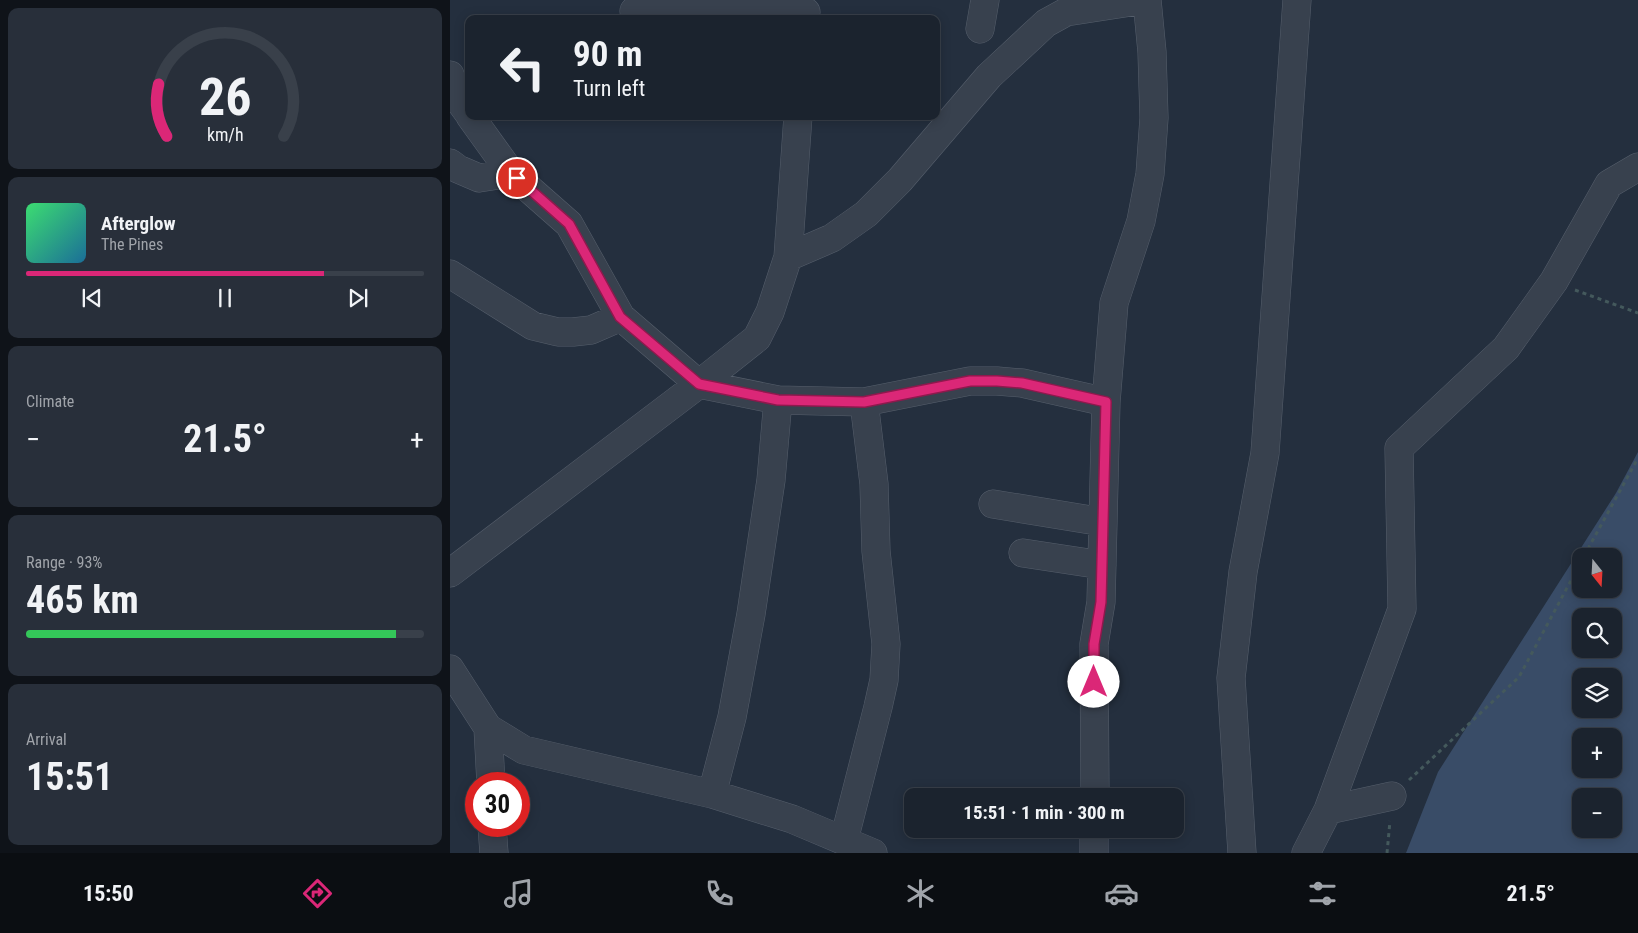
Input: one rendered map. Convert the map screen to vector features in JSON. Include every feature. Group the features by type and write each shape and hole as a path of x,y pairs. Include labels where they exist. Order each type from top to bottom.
{"street":[{"path":"980,29 985,0"},
{"path":"788,257 832,238 866,214 930,146 989,76 1046,23 1066,12 1146,0 1152,52 1154,118 1150,174 1141,221 1114,303 1106,402 1101,602 1094,644 1095,788"},
{"path":"1242,853 1231,678 1243,572 1265,453 1297,0"},
{"path":"631,10 806,10"},
{"path":"475,120 511,173 569,224 620,317 699,384 778,400 864,402 970,381 997,381 1022,383 1106,402"},
{"path":"450,572 757,338 770,312 788,257 798,120"},
{"path":"450,163 458,169 479,178 511,173"},
{"path":"1306,853 1328,810 1402,609 1399,448 1506,348 1554,282 1609,184 1638,167"},
{"path":"450,274 533,326 558,332 573,332 591,330 620,317"},
{"path":"712,794 732,717 751,614 771,480 778,400"},
{"path":"844,840 884,680 886,644 876,551 874,484 864,402"},
{"path":"993,504 1103,522"},
{"path":"1023,553 1102,565"},
{"path":"450,669 488,728 524,750 712,794 792,819 873,853"},
{"path":"488,728 490,772"},
{"path":"1328,810 1392,796"},
{"path":"493,837 494,853"},
{"path":"1094,838 1094,853"}],"path":[{"path":"1554,282 1638,313"},
{"path":"1588,548 1638,458"},
{"path":"1387,853 1392,796 1519,678 1572,579"}],"water":[{"path":"1638,452 1638,853 1406,853 1438,772 1572,562 1572,598 1622,598 1622,548 1581,548 1616,493"}],"route":[{"path":"517,178 569,224 620,317 699,384 778,400 864,402 970,381 997,381 1022,383 1106,402 1101,602 1094,644 1094,682"}]}
